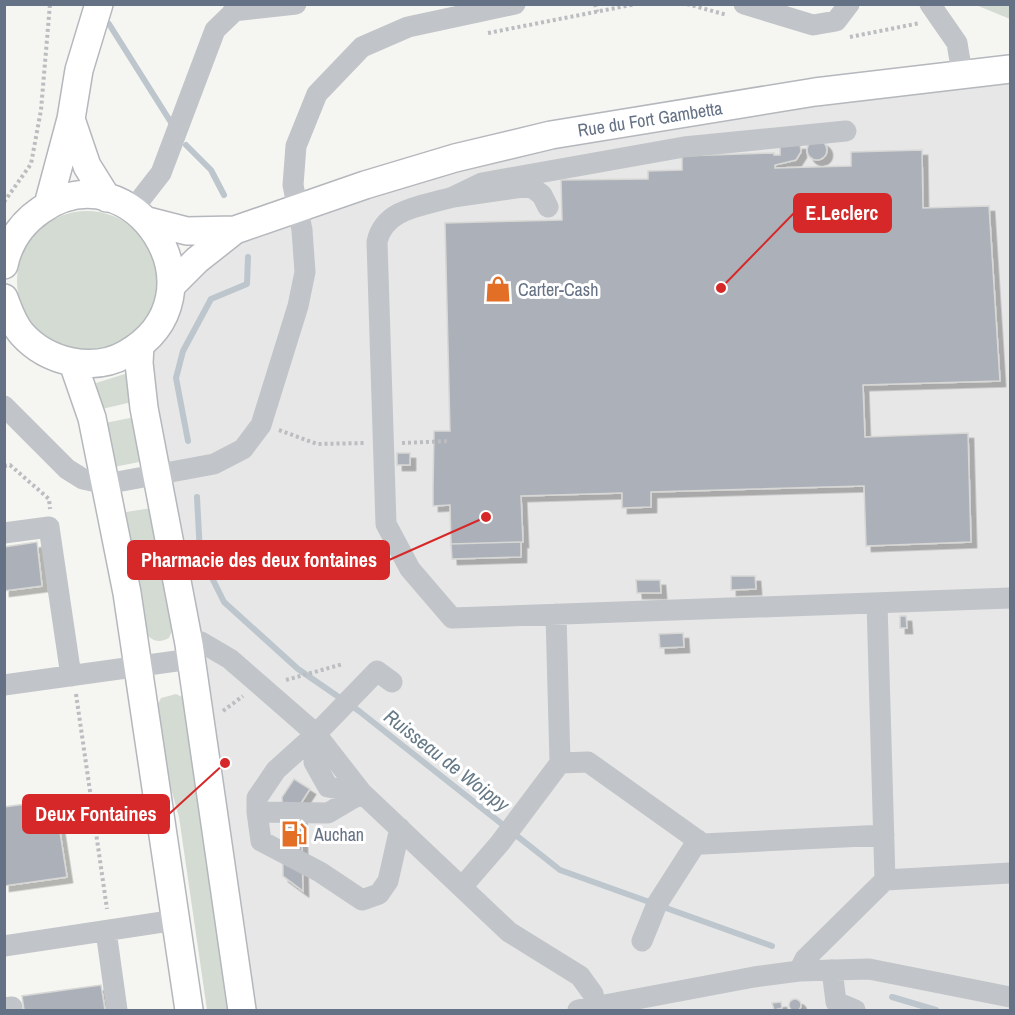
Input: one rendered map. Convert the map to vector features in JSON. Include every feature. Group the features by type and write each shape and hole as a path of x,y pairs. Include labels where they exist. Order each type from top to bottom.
{"main road":[{"path":"4,265 16,234 30,218 48,205 71,119 79,70 95,16"},
{"name":"Rue du Fort Gambetta","path":"48,205 67,198 87,195 107,198 141,215 187,231 235,230 455,158 551,135 815,92 1011,69"},
{"path":"71,119 87,166 107,198"},
{"path":"4,298 14,333 45,353 73,363 98,363 123,356 140,345 163,318 171,286 170,262 162,240 141,215"},
{"name":"Rue du Fort Gambetta","path":"171,286 197,260 235,230"},
{"path":"140,345 139,363 144,408 190,651 242,1011"},
{"path":"73,363 92,418 139,666 189,1011"}],"street":[{"path":"141,215 161,173 215,30 238,8 296,4"},
{"path":"4,406 67,469 83,479 106,484 214,464 243,449 261,425 305,272 298,208 293,185 296,146 317,94 362,47 408,27 515,4"},
{"path":"744,4 813,25 836,21 849,4"},
{"path":"930,4 957,43 962,73"},
{"path":"453,197 482,183 684,147 846,131"},
{"path":"548,207 542,195 530,186 453,197 396,214 386,220 379,230 377,242 386,524 410,569 452,618 1011,598"},
{"path":"4,533 49,527 72,676"},
{"path":"877,603 885,880"},
{"path":"462,887 500,843 560,763 556,614"},
{"path":"4,685 139,666 190,651 201,642 230,659 320,730 363,792 509,932 580,976 593,994 587,1009"},
{"path":"392,682 377,671 320,730 276,770 256,798 261,841 320,872 362,900 379,894 388,881 400,828"},
{"path":"560,763 588,762 700,842 884,835"},
{"path":"258,812 328,813 363,792"},
{"path":"642,941 651,917 700,842"},
{"path":"799,971 805,959 885,880 1011,873"},
{"path":"4,946 176,920"},
{"path":"108,930 117,1011"},
{"path":"587,1009 799,971 832,970 869,969 1011,997"},
{"path":"832,970 843,1008"},
{"path":"4,1008 12,1007 12,1011"}],"path":[{"path":"4,202 31,164 41,110 50,4"},
{"path":"595,4 597,12"},
{"path":"483,33 636,4"},
{"path":"261,425 317,444 450,441"},
{"path":"4,466 10,465 49,499 49,527"},
{"path":"280,682 343,664"},
{"path":"72,676 108,930"}],"shaded area":[{"path":"976,5 1010,5 1010,19"},
{"path":"1010,69 1010,1010 242,1010 144,408 153,333 163,318 235,230 455,158"},
{"path":"87,211 114,216 137,231 152,254 157,281 152,308 137,331 114,346 87,351 60,346 37,331 22,308 17,281 22,254 37,231 60,216"},
{"path":"128,373 132,402 102,409 96,383"},
{"path":"135,417 144,461 114,467 105,423"},
{"path":"152,508 174,626 169,638 162,641 153,639 145,631 126,512"},
{"path":"176,694 184,698 231,1010 207,1010 179,817 164,764 157,706 161,698"}],"building":[{"path":"813,140 821,140 827,146 827,154 821,160 813,160 807,154 807,146"},
{"path":"800,144 801,152 796,160 775,165 775,168 851,166 851,152 922,150 923,208 989,206 1000,381 863,385 865,437 968,433 971,542 866,546 864,486 651,492 651,507 622,508 622,493 521,496 523,542 451,544 450,505 433,506 434,431 450,431 445,223 562,220 561,180 648,179 648,171 682,170 682,156 774,153 774,155 780,155 780,145"},
{"path":"397,453 410,453 410,465 397,465"},
{"path":"37,542 42,586 4,591 4,547"},
{"path":"521,542 521,557 452,559 451,544"},
{"path":"731,576 755,576 756,589 731,590"},
{"path":"636,580 660,580 661,593 637,593"},
{"path":"900,616 906,616 907,628 900,628"},
{"path":"683,633 684,647 660,648 659,634"},
{"path":"294,779 310,789 301,803 303,891 283,876 282,797"},
{"path":"55,800 67,877 4,886 4,807"},
{"path":"101,985 105,1010 24,1010 22,996"},
{"path":"797,999 801,1005 797,1011 793,1011 789,1003"},
{"path":"781,1002 782,1008 774,1010 772,1003"}],"waterway":[{"name":"Ruisseau de Woippy","path":"109,24 172,124"},
{"name":"Ruisseau de Woippy","path":"186,145 211,170 224,195"},
{"name":"Ruisseau de Woippy","path":"188,441 176,378 183,351 211,299 247,284 248,257"},
{"name":"Ruisseau de Woippy","path":"197,497 200,554 224,602 298,669 359,711 560,870 772,946"},
{"name":"Ruisseau de Woippy","path":"892,997 936,1010"}],"place":[{"name":"E.Leclerc","path":"721,288"},
{"name":"Carter-Cash","path":"498,289"},
{"name":"Pharmacie des deux fontaines","path":"486,517"},
{"name":"Deux Fontaines","path":"225,763"},
{"name":"Auchan","path":"294,834"}]}
